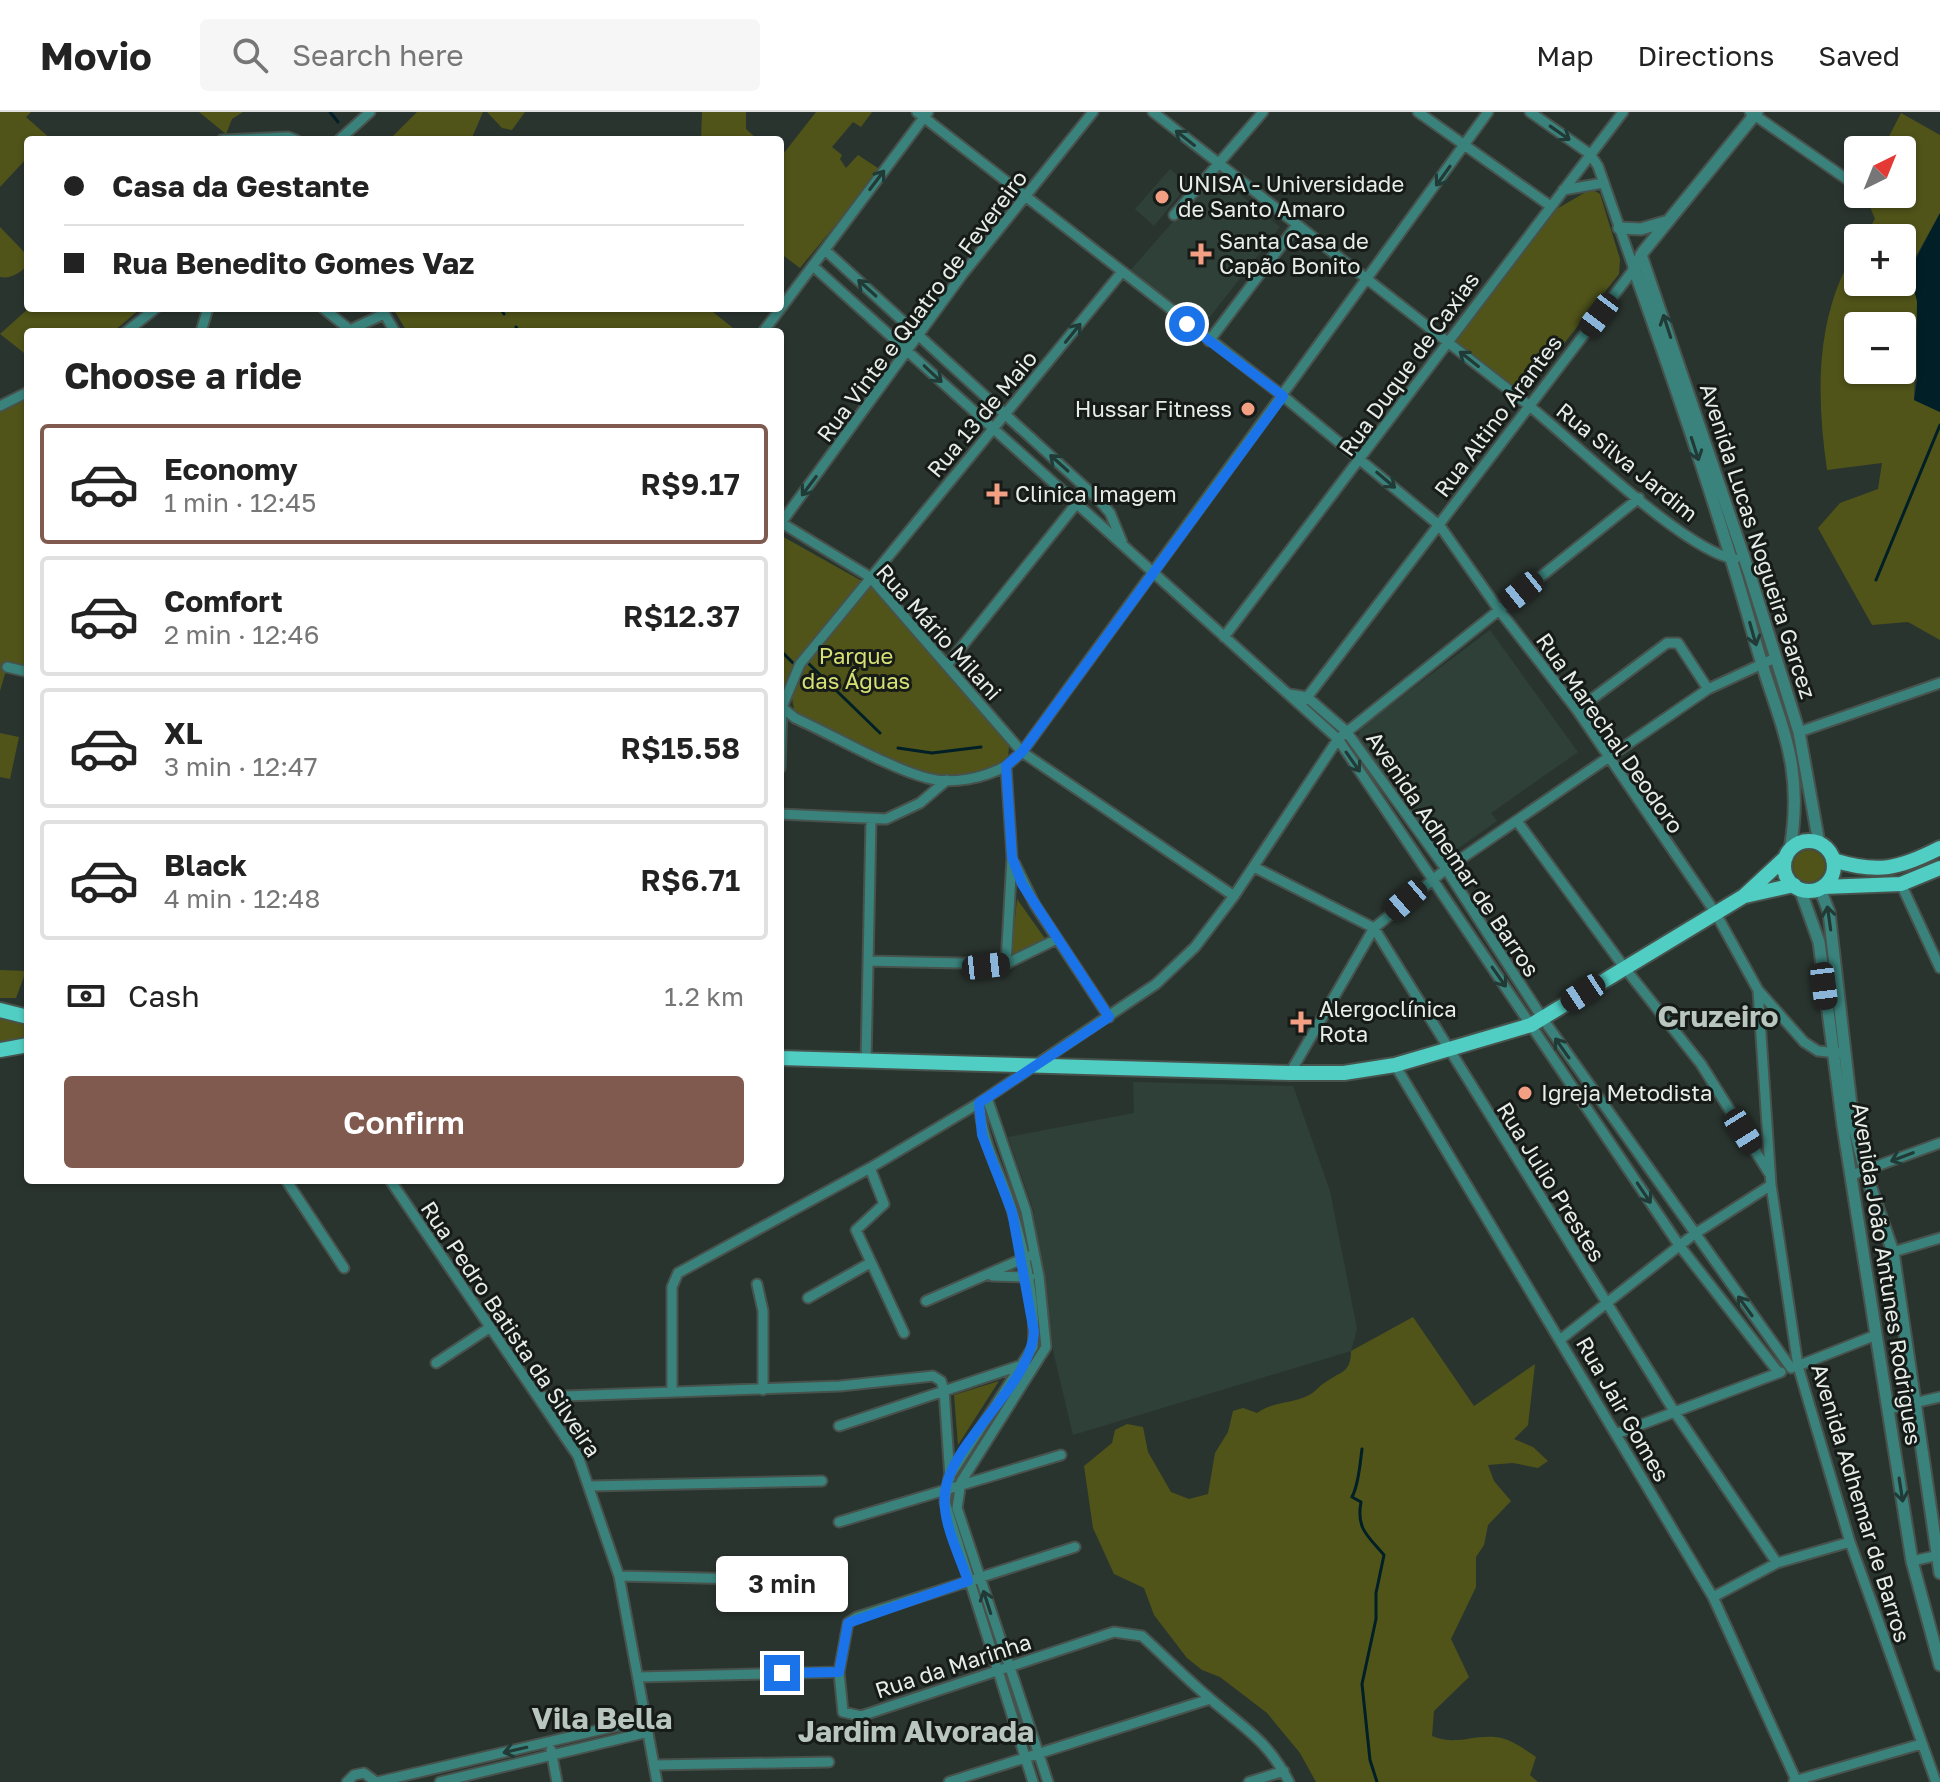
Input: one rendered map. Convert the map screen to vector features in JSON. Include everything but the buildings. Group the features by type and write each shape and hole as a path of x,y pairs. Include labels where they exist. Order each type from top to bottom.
{"main road":[{"path":"784,1058 1290,1073 1344,1073 1395,1065 1449,1052 1537,1022 1744,896 1803,842 1819,843 1833,860 1859,868 1881,870 1940,848"},
{"path":"1788,853 1785,872 1797,887"},
{"path":"1821,888 1833,875 1833,860"},
{"path":"1744,896 1797,887 1901,884 1940,868"},
{"path":"0,1010 24,1016"},
{"path":"0,1050 24,1046"}],"street":[{"path":"343,136 370,112"},
{"name":"Rua Vinte e Quatro de Fevereiro","path":"784,518 920,337 962,275 1093,112"},
{"name":"Rua Silva Jardim","path":"1153,112 1447,341 1639,498 1711,552 1738,559"},
{"path":"1174,215 1263,112"},
{"path":"1418,112 1549,205"},
{"path":"784,709 795,718 927,779 947,780 993,773 1006,766 1022,752 1488,112"},
{"path":"1530,112 1590,154 1634,269"},
{"name":"Rua Duque de Caxias","path":"1224,637 1361,459 1549,205 1623,112"},
{"path":"1753,113 1844,177"},
{"name":"Rua Altino Arantes","path":"1304,701 1530,407 1634,269 1641,255 1753,113"},
{"path":"784,304 923,114"},
{"name":"Rua Marechal Deodoro","path":"923,114 1121,273 1283,396 1440,526 1499,610 1577,710 1715,912 1758,990 1804,1042 1837,1053"},
{"path":"1563,190 1603,183"},
{"path":"1619,228 1641,229 1667,221"},
{"path":"1209,341 1297,225"},
{"path":"825,250 1099,500 1110,513 1123,545"},
{"name":"Avenida Lucas Nogueira Garcez","path":"1641,255 1738,559 1761,663 1799,764 1819,843"},
{"path":"813,266 1224,637 1289,694 1304,701"},
{"name":"Avenida Lucas Nogueira Garcez","path":"1634,269 1799,732 1797,789 1788,853"},
{"name":"Rua 13 de Maio","path":"784,700 800,664 1121,273"},
{"path":"131,328 151,312"},
{"path":"328,312 348,328"},
{"path":"353,328 380,312"},
{"path":"766,328 778,312"},
{"path":"0,406 24,394"},
{"path":"672,1391 672,1287 678,1273 870,1168 983,1100 1156,984 1195,947 1234,896 1338,739 1639,498"},
{"path":"947,665 1077,503"},
{"name":"Rua Mário Milani","path":"784,524 870,577 1022,752 1234,896"},
{"path":"1577,710 1667,643 1678,643 1685,650 1708,689"},
{"path":"1290,1073 1374,928 1446,869 1609,760 1708,689 1775,658"},
{"path":"7,667 24,671"},
{"path":"1799,732 1940,683"},
{"name":"Avenida Adhemar de Barros","path":"1304,701 1346,731 1446,869 1612,1145 1679,1245 1779,1373"},
{"name":"Avenida Adhemar de Barros","path":"1304,701 1338,739 1431,880 1794,1367"},
{"path":"1006,766 1012,857 1006,964"},
{"path":"784,814 871,820 902,814 947,780"},
{"path":"1388,812 1400,804"},
{"path":"866,1062 871,820"},
{"path":"1517,821 1624,967 1701,1064 1771,1180 1679,1245 1561,1339"},
{"path":"1012,857 1022,884 1109,1017"},
{"path":"1254,867 1374,928"},
{"path":"1901,884 1940,968"},
{"name":"Avenida João Antunes Rodrigues","path":"1797,887 1819,942 1912,1561 1940,1665"},
{"name":"Avenida João Antunes Rodrigues","path":"1821,888 1829,912 1837,1053 1865,1171 1893,1252 1940,1573"},
{"name":"Rua Julio Prestes","path":"1374,928 1674,1411 1777,1563"},
{"path":"868,961 1006,964 1057,939"},
{"name":"Avenida Adhemar de Barros","path":"1758,990 1771,1180 1794,1367 1850,1542 1936,1782"},
{"name":"Rua Jair Gomes","path":"1395,1065 1713,1597 1795,1781"},
{"path":"983,1100 1026,1211 1047,1334 1039,1361 960,1485 957,1508 1048,1782"},
{"path":"983,1100 982,1135 1012,1212 1023,1257 1034,1332 1033,1347 949,1477 945,1491 948,1521 1033,1782"},
{"path":"1612,1145 1625,1137"},
{"path":"1852,1175 1940,1143"},
{"path":"870,1168 884,1204 856,1230 904,1333"},
{"path":"289,1184 344,1268"},
{"name":"Rua Pedro Batista da Silveira","path":"393,1184 569,1440 591,1486 619,1576 657,1782"},
{"path":"1893,1252 1940,1238"},
{"path":"926,1301 989,1276 1023,1257 1035,1255"},
{"path":"808,1298 870,1263"},
{"path":"989,1276 1039,1277"},
{"path":"757,1284 763,1311 763,1390"},
{"path":"436,1363 489,1328"},
{"path":"1616,1434 1876,1335"},
{"path":"839,1426 1039,1361"},
{"path":"538,1397 763,1390 933,1376 941,1381 944,1390 949,1477"},
{"path":"1888,1409 1940,1397"},
{"path":"839,1522 1061,1455"},
{"path":"949,1477 960,1485"},
{"path":"591,1486 822,1481"},
{"path":"1713,1597 1777,1563 1850,1542"},
{"path":"639,1677 839,1672 848,1623 1075,1547"},
{"path":"1912,1561 1938,1556"},
{"path":"619,1576 826,1581"},
{"name":"Rua da Marinha","path":"839,1672 840,1706 848,1715 861,1716 1114,1632 1142,1636 1210,1699"},
{"path":"949,1782 1210,1699 1267,1745 1289,1782"},
{"path":"347,1782 354,1775 364,1773 377,1782 646,1719"},
{"path":"440,1782 467,1779 648,1732"},
{"path":"549,1742 557,1782"},
{"path":"1795,1781 1921,1744"},
{"path":"464,1762 467,1779"},
{"path":"654,1765 829,1762"},
{"path":"1249,1782 1284,1771"}],"shaded area":[{"name":"UNISA - Universidade de Santo Amaro","path":"1170,169 1188,185 1154,226 1135,209"},
{"name":"Santa Casa de Capão Bonito","path":"1215,174 1280,227 1199,331 1127,274"},
{"path":"1490,630 1578,752 1491,813 1497,821 1443,859 1358,737 1360,728"},
{"path":"1133,1082 1293,1086 1330,1191 1357,1329 1351,1351 1073,1435 1054,1355 1033,1209 1008,1137 1134,1113"}],"green space":[{"path":"0,112 31,112 26,117 47,136 24,136 24,161 0,187"},
{"path":"199,112 243,112 232,119 226,134"},
{"path":"417,112 483,112 473,136 393,136"},
{"path":"487,112 525,112 512,130 502,128"},
{"path":"702,112 746,112 746,129 754,136 701,136"},
{"path":"816,112 872,112 861,127 853,122 832,147 842,155 840,159 846,168 858,155 881,170 800,268 784,256 784,153"},
{"path":"1901,113 1940,135 1940,213 1916,256 1916,224 1872,224 1875,219 1871,208 1916,208 1916,136 1889,136"},
{"path":"1591,189 1600,194 1620,259 1619,274 1524,394 1453,344 1555,210"},
{"path":"0,227 24,252 24,269 8,277 0,277"},
{"path":"1844,272 1844,296 1916,296 1917,301 1916,334 1916,312 1844,312 1844,384 1914,384 1914,400 1940,412 1940,640 1908,622 1872,625 1818,528 1840,503 1878,489 1882,463 1827,470 1821,412 1822,354 1833,299"},
{"path":"25,312 136,312 118,328 24,328 24,353 0,334"},
{"path":"395,312 713,312 733,328 405,328"},
{"path":"24,394 24,671 7,667 0,691 0,406"},
{"name":"Parque das Águas","path":"784,537 876,589 1006,742 1008,758 986,771 927,779 795,715 790,687 784,686"},
{"path":"0,733 19,737 10,779 0,777"},
{"path":"1809,850 1820,855 1825,866 1820,877 1809,882 1798,877 1793,866 1798,855"},
{"path":"1017,899 1046,940 1011,959"},
{"path":"0,970 24,971 16,998 0,998"},
{"path":"0,1010 24,1016 24,1046 0,1050"},
{"path":"1413,1317 1474,1406 1535,1364 1528,1425 1514,1439 1533,1447 1548,1461 1538,1468 1513,1463 1488,1465 1494,1481 1511,1501 1488,1525 1484,1545 1476,1557 1476,1587 1451,1639 1469,1677 1434,1711 1432,1736 1448,1740 1495,1737 1511,1742 1536,1757 1530,1775 1538,1782 1316,1782 1300,1753 1267,1713 1220,1677 1202,1670 1187,1658 1154,1615 1144,1588 1114,1574 1093,1528 1084,1466 1112,1443 1115,1430 1127,1424 1143,1427 1148,1452 1171,1492 1189,1499 1208,1494 1215,1453 1228,1432 1233,1411 1243,1408 1257,1413 1311,1394 1347,1368 1351,1351"},
{"path":"999,1381 958,1445 954,1395"}],"water":[{"path":"1940,213 1940,412 1914,400 1917,380 1916,258"}],"waterway":[{"path":"330,112 338,122"},
{"path":"1876,580 1940,425"},
{"path":"784,654 793,663"},
{"path":"808,663 880,733"},
{"path":"898,748 932,753 981,747"},
{"path":"1362,1449 1358,1480 1352,1497 1361,1502 1360,1519 1365,1532 1384,1555 1376,1593 1376,1619 1362,1684 1370,1760 1377,1782"}],"place":[{"name":"UNISA - Universidade de Santo Amaro","path":"1162,197"},
{"name":"Santa Casa de Capão Bonito","path":"1201,254"},
{"name":"Hussar Fitness","path":"1248,409"},
{"name":"Clinica Imagem","path":"997,494"},
{"name":"Alergoclínica Rota","path":"1301,1022"},
{"name":"Igreja Metodista","path":"1525,1093"}],"district":[{"name":"Cruzeiro","path":"1718,1017"},
{"name":"Vila Bella","path":"602,1719"},
{"name":"Jardim Alvorada","path":"916,1732"}],"route":[{"path":"782,1673 839,1672 848,1623 857,1617 968,1581 948,1521 945,1491 949,1477 962,1456 1024,1364 1033,1347 1034,1332 1012,1212 982,1135 979,1103 1109,1017 1022,884 1012,857 1006,766 1022,752 1283,396 1187,324"}]}
